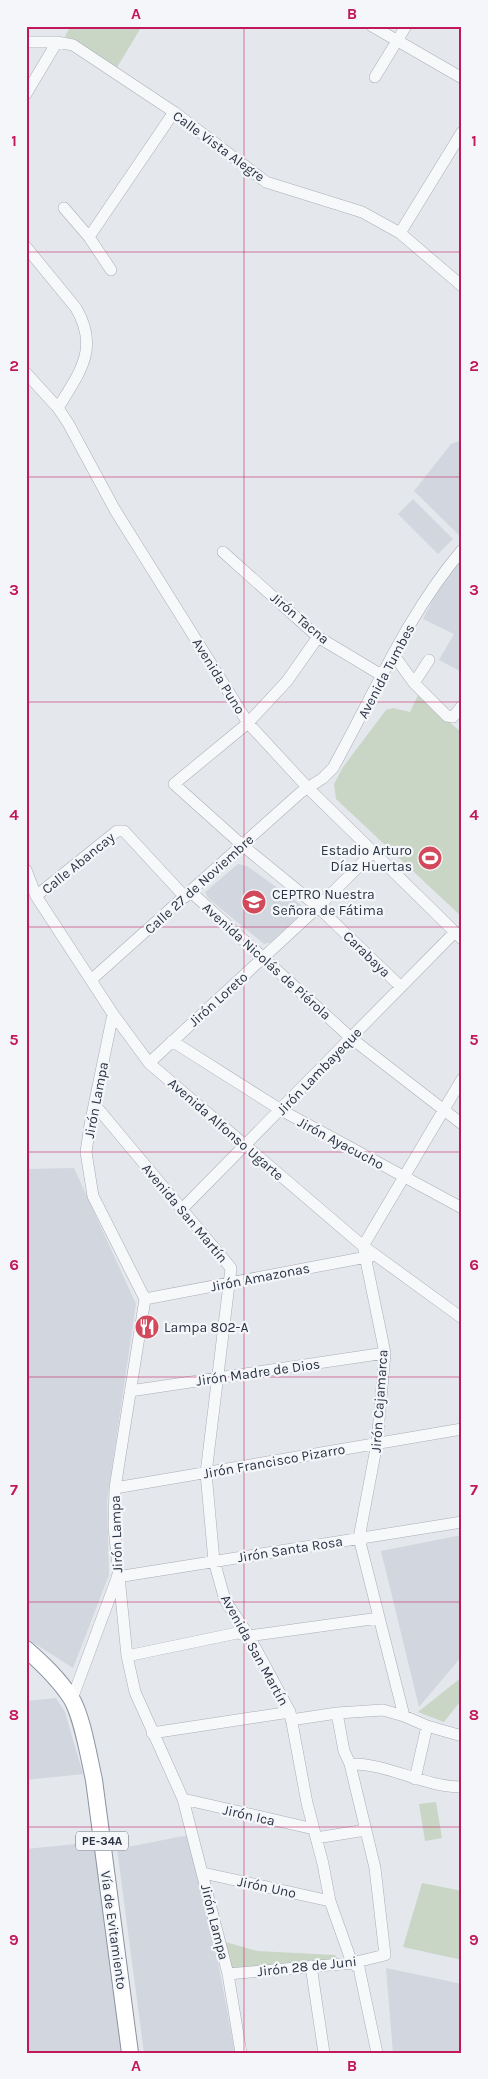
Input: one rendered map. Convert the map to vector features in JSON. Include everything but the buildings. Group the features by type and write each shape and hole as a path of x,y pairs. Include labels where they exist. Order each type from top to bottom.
{"highway":[{"name":"Vía de Evitamiento","path":"26,1649 50,1670 72,1699 86,1742 94,1780 130,2053"}],"street":[{"path":"372,26 462,78"},
{"path":"375,78 406,26"},
{"name":"Calle Vista Alegre","path":"26,42 57,42 73,45 174,112 266,182 362,212 400,233 462,286"},
{"path":"26,94 57,42"},
{"path":"89,237 174,112"},
{"path":"400,233 462,132"},
{"path":"64,208 89,237 111,270"},
{"path":"26,247 76,308 82,318 87,342 84,363 58,408"},
{"name":"Avenida Puno","path":"26,373 58,408 68,423 115,510 248,723 308,788 458,936"},
{"name":"Avenida Tumbes","path":"308,788 333,768 393,654 434,584 462,550"},
{"name":"Jirón Tacna","path":"223,552 318,637 383,676"},
{"path":"248,723 287,681 318,637"},
{"path":"393,654 414,683 448,716 453,716 462,706"},
{"path":"414,683 429,660"},
{"name":"Carabaya","path":"248,723 174,784 242,845 318,908 401,987"},
{"name":"Calle 27 de Noviembre","path":"91,980 300,793 308,788"},
{"name":"Avenida Nicolás de Piérola","path":"120,830 124,831 188,894 264,958 351,1038 462,1124"},
{"name":"Calle Abancay","path":"36,896 120,830"},
{"name":"Jirón Loreto","path":"149,1063 318,908 374,852"},
{"name":"Avenida Alfonso Ugarte","path":"26,870 36,896 113,1014 149,1063 368,1253 462,1318"},
{"name":"Jirón Lambayeque","path":"182,1209 401,987 458,936"},
{"name":"Jirón Lampa","path":"113,1014 86,1152 93,1196 145,1299 115,1488 114,1527 117,1576 127,1656 135,1692 183,1799 228,1974 241,2053"},
{"name":"Jirón Ayacucho","path":"172,1041 280,1110 462,1208"},
{"path":"368,1253 404,1177 462,1079"},
{"name":"Avenida San Martín","path":"95,1104 230,1268 206,1473 214,1561 225,1600 249,1636 290,1716 303,1785 330,1901 352,1962 359,1968 377,2053"},
{"name":"Jirón Amazonas","path":"145,1299 368,1253"},
{"name":"Jirón Cajamarca","path":"368,1253 385,1353 377,1444 359,1538 404,1716"},
{"name":"Jirón Madre de Dios","path":"130,1391 385,1353"},
{"name":"Jirón Francisco Pizarro","path":"115,1488 462,1429"},
{"name":"Jirón Santa Rosa","path":"117,1576 462,1522"},
{"path":"72,1699 117,1576"},
{"path":"127,1656 237,1633 249,1636 379,1618"},
{"path":"152,1733 290,1716 383,1710 462,1736"},
{"path":"315,1833 366,1830 350,1764 344,1751 337,1713"},
{"path":"415,1779 427,1726"},
{"path":"350,1764 364,1764 445,1787 462,1787"},
{"name":"Jirón Ica","path":"183,1799 315,1833"},
{"name":"Jirón 28 de Juni","path":"228,1974 352,1962 385,1955 375,1868 366,1830"},
{"name":"Jirón Uno","path":"203,1873 330,1901"},
{"path":"310,1966 324,2053"}],"shaded area":[{"path":"462,440 461,537 414,491 451,444"},
{"path":"413,499 453,539 438,554 398,514"},
{"path":"462,559 462,672 439,660 454,634 423,619 438,589"},
{"name":"CEPTRO Nuestra Señora de Fátima","path":"238,864 247,866 301,905 298,917 272,942 264,944 208,898 205,892"},
{"path":"74,1168 136,1304 107,1501 109,1575 73,1668 26,1638 26,1169"},
{"path":"462,1535 462,1656 419,1707 381,1551"},
{"path":"56,1698 65,1712 83,1774 26,1780 26,1701"},
{"path":"194,1834 235,2053 144,2053 117,1849"},
{"path":"95,1842 125,2053 26,2053 26,1849"},
{"path":"386,1968 462,1984 462,2053 393,2053"}],"green space":[{"path":"71,26 142,26 116,69 65,36"},
{"name":"Estadio Arturo Díaz Huertas","path":"418,695 462,733 462,917 336,799 334,784 343,767 386,710 393,708 410,712"},
{"path":"462,1677 462,1699 444,1722 418,1712"},
{"path":"436,1802 442,1838 425,1841 419,1804"},
{"path":"422,1883 462,1891 462,1960 403,1947"},
{"path":"222,1941 257,1951 335,1955 340,1962 230,1969"}],"place":[{"name":"Estadio Arturo Díaz Huertas","path":"430,858"},
{"name":"CEPTRO Nuestra Señora de Fátima","path":"254,902"},
{"name":"Lampa 802-A","path":"147,1327"}]}
